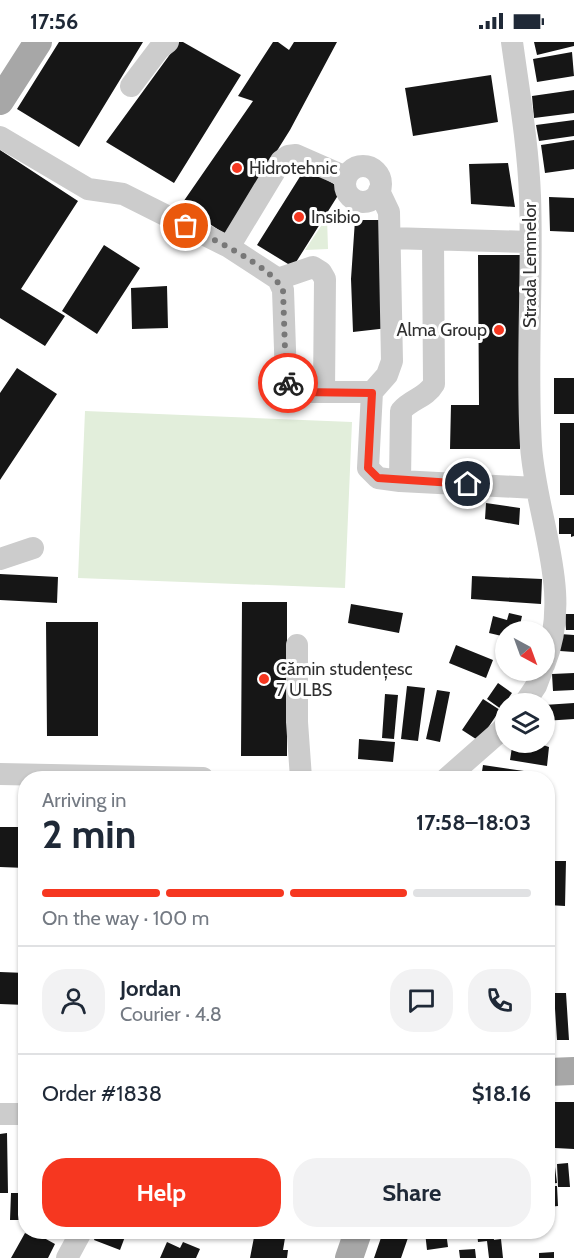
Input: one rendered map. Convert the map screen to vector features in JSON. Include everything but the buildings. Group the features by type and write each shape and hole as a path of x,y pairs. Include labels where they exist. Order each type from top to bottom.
{"main road":[{"path":"0,101 38,42"},
{"path":"555,1072 574,1071"},
{"path":"349,1258 356,1239"}],"street":[{"path":"131,86 159,49 168,42"},
{"name":"Strada Lemnelor","path":"512,42 528,161 531,447 536,488 556,579 555,621"},
{"path":"0,137 88,189 123,194 229,247 278,279 283,290 286,379 291,390 372,393"},
{"path":"229,247 281,161 288,156 296,155 346,177 346,191 356,201 369,201 379,191 389,213 392,362 387,375 372,393 368,468 378,478 400,481 536,488"},
{"path":"390,238 530,242"},
{"path":"400,481 401,411 408,403 429,392 434,384 433,240"},
{"path":"278,279 313,267 321,272 325,279 324,392"},
{"path":"0,559 33,548"},
{"path":"297,645 297,722 300,771"},
{"path":"455,771 495,736"},
{"path":"0,774 18,775"},
{"path":"0,1114 18,1114"},
{"path":"67,1258 77,1239"}],"green space":[{"path":"327,217 328,249 305,250"},
{"path":"85,411 352,422 345,588 78,578"}],"way so far":[{"path":"186,226 229,247 278,279 283,290 288,383"}],"place":[{"name":"Hidrotehnic","path":"237,168"},
{"name":"Insibio","path":"299,217"},
{"name":"Alma Group","path":"499,330"},
{"name":"Cămin studențesc 7 ULBS","path":"264,679"}],"route":[{"path":"288,383 291,390 300,392 372,393 368,468 378,478 468,484"}]}
